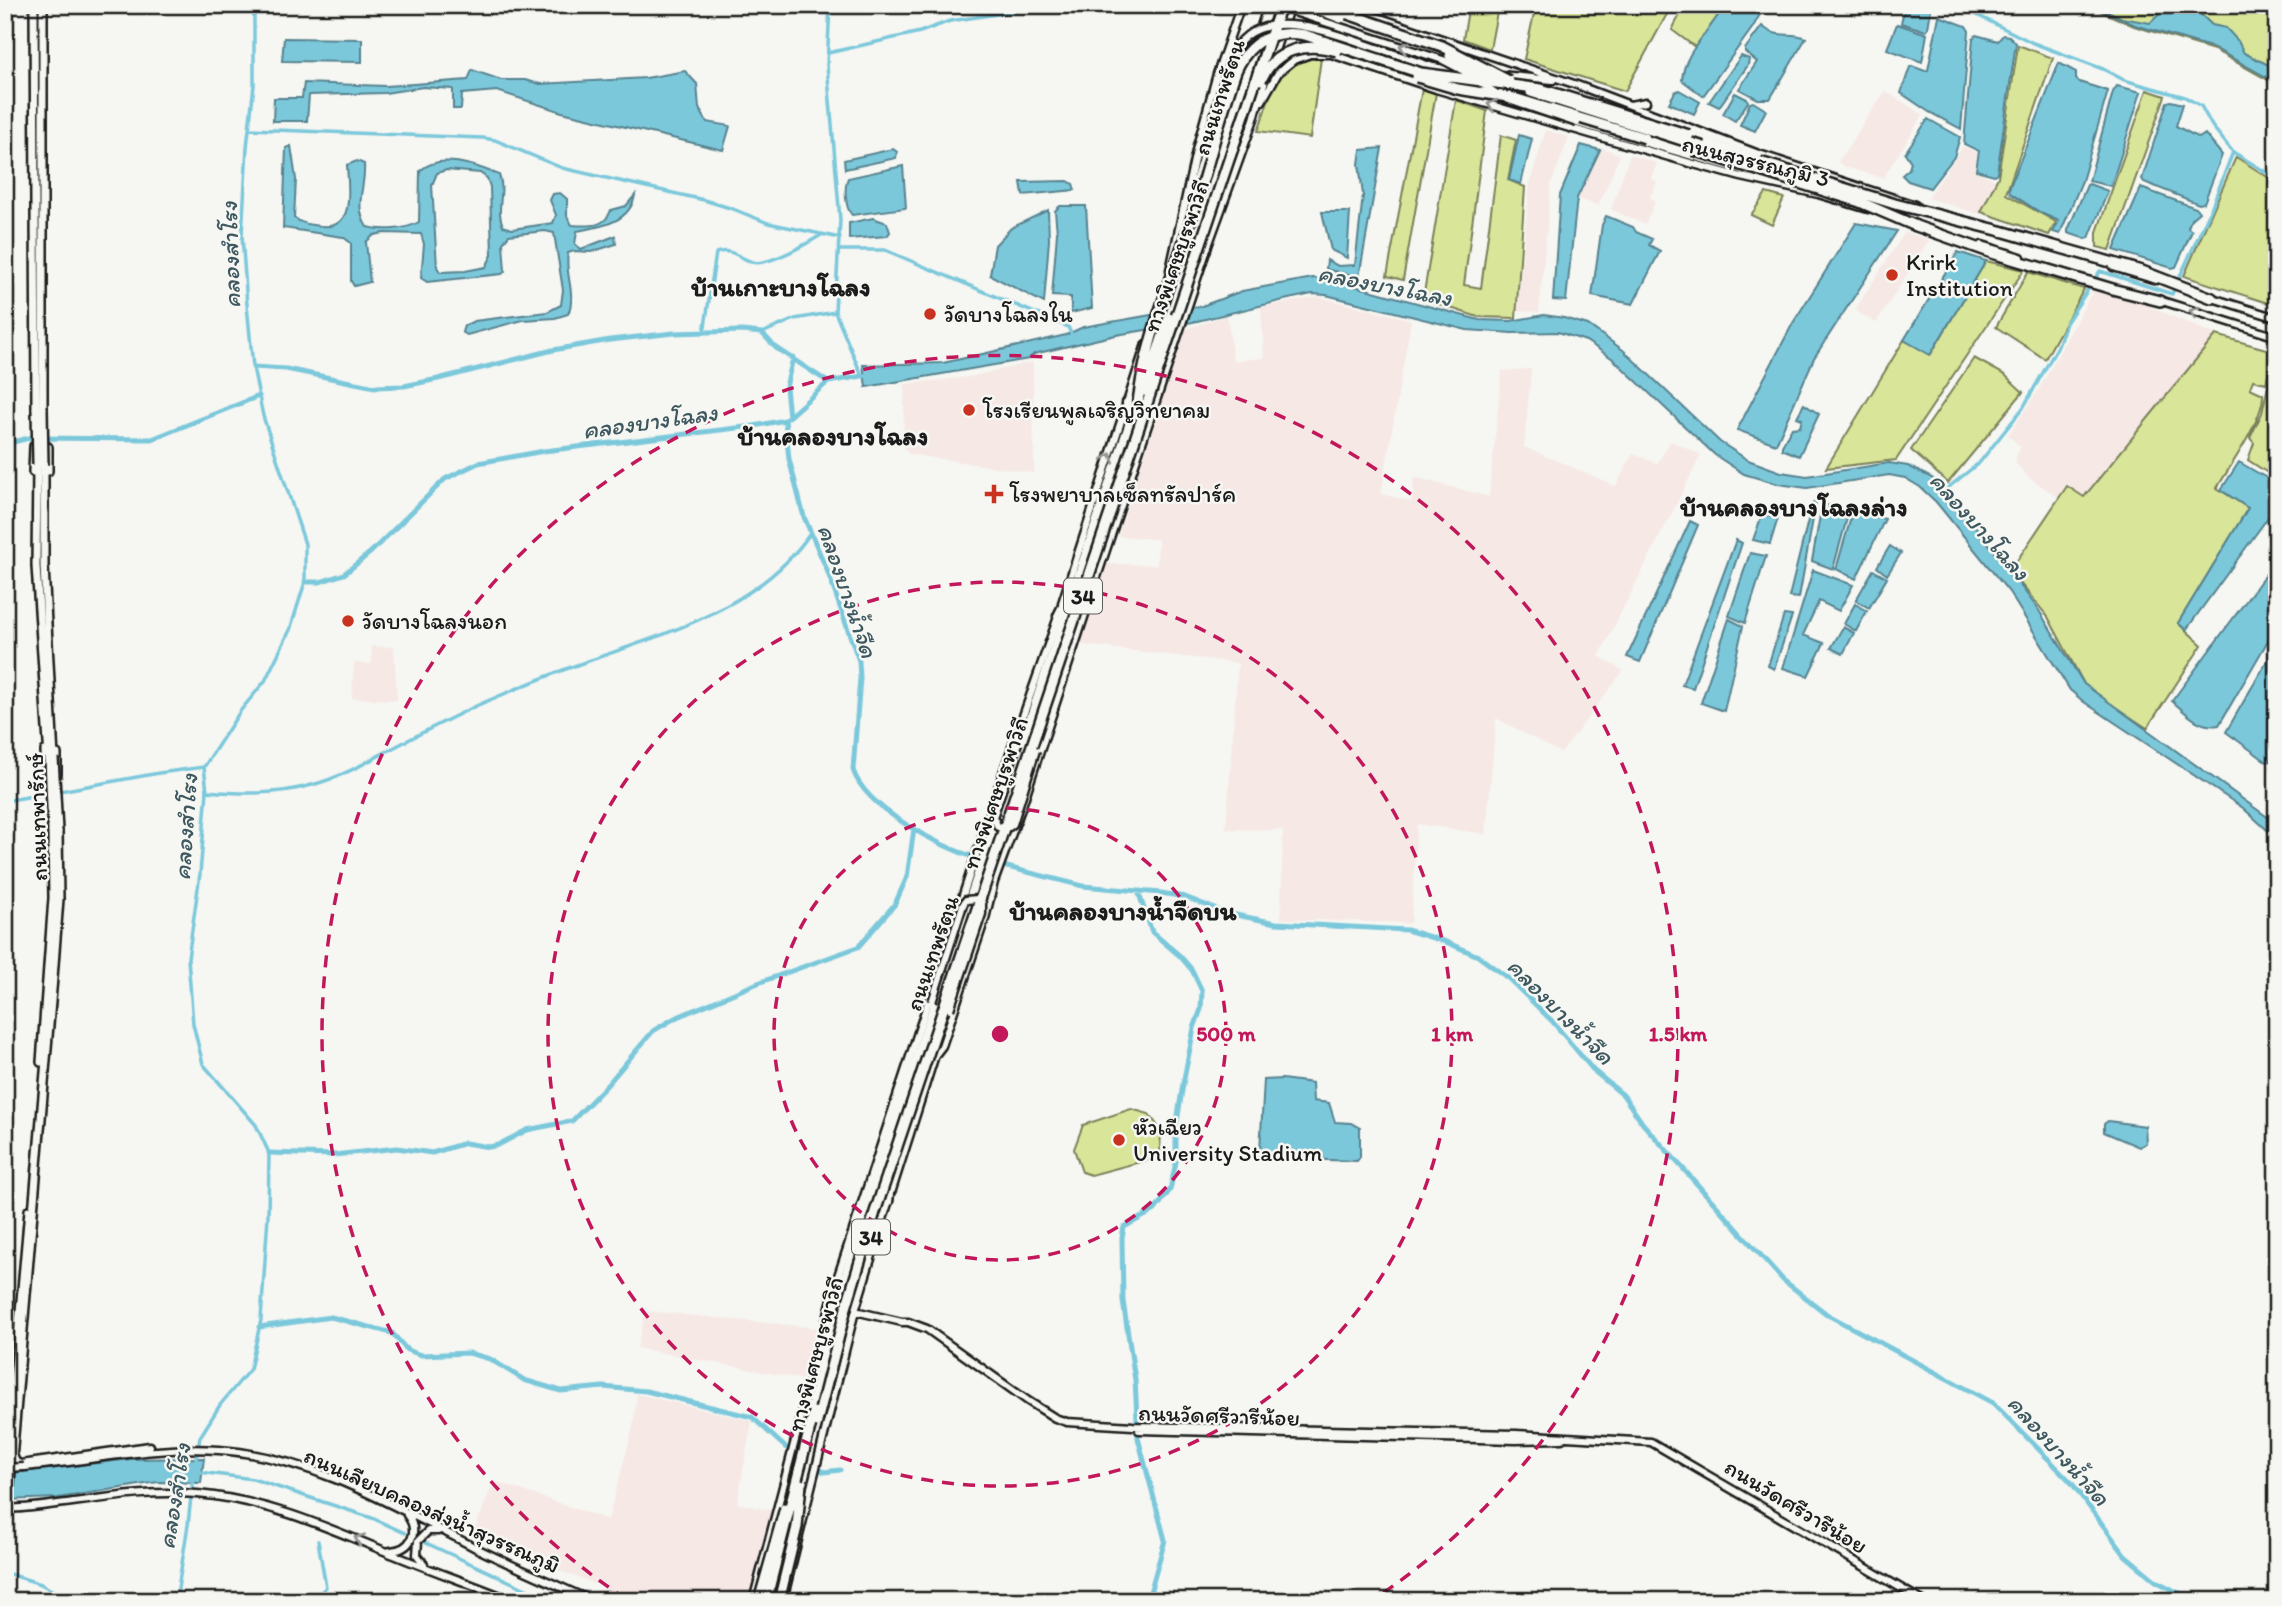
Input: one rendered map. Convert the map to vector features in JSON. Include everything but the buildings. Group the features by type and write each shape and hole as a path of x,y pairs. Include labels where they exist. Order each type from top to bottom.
{"highway":[{"name":"ถนนเทพรัตน","path":"759,1601 792,1483 836,1306 867,1205 983,849 1079,576 1269,5"},
{"name":"ทางพิเศษบูรพาวิถี","path":"766,1601 875,1212 1275,5"},
{"name":"ถนนเทพรัตน","path":"777,1601 789,1540 849,1309 892,1169 1001,853 1098,553 1282,5"},
{"name":"ทางพิเศษบูรพาวิถี","path":"1140,414 1282,5"},
{"path":"1307,5 1436,49 1513,89 1860,202 1949,240 2160,301"},
{"path":"1327,5 1441,46 1537,94 1895,204 2034,239 2142,271 2212,298"},
{"path":"1140,414 1142,378 1160,313 1236,71 1249,50 1266,37 1287,33 1305,35 1421,73 1552,92 1689,135 1760,162"},
{"path":"1140,414 1170,348 1259,83 1269,65 1287,52 1310,46 1331,49 1444,86 1514,97 1656,141 1688,148"},
{"path":"1127,403 1130,423"},
{"path":"1093,590 1098,553"},
{"path":"1058,617 1079,576"},
{"path":"867,1205 873,1169"},
{"path":"888,1202 892,1169"},
{"path":"759,1601 779,1524 799,1483"},
{"path":"777,1601 797,1527 799,1483"}],"main road":[{"name":"ถนนเทพารักษ์","path":"5,1481 36,1152 55,835 50,730 36,566 40,409 34,5"},
{"name":"ถนนเทพารักษ์","path":"38,136 43,5"},
{"name":"ถนนเทพรัตน","path":"983,849 1158,307 1177,243 1197,146 1217,74 1241,5"},
{"path":"1282,5 1297,13 1443,60 1510,101 1818,194"},
{"name":"ถนนเทพรัตน","path":"1001,853 1022,806 1290,5"},
{"path":"1320,5 1308,38 1314,48 1325,53"},
{"name":"ถนนสุวรรณภูมิ 3","path":"1342,5 1577,85 1756,153 2175,285"},
{"path":"1177,243 1231,58 1238,44 1252,30 1270,23 1298,24 1444,70 1535,77 1577,85"},
{"path":"1254,119 1272,82 1285,66 1305,55 1325,53"},
{"name":"ถนนสุวรรณภูมิ 3","path":"1325,53 1436,89 1690,163 1818,194 2092,281"},
{"path":"1630,105 1646,102"},
{"path":"2212,298 2277,318"},
{"path":"2160,301 2277,337"},
{"path":"34,446 46,446 48,450 48,478 40,491 33,479 34,446"},
{"path":"1051,638 993,817 998,827 1009,827 1013,824 1077,635"},
{"path":"50,730 56,737 58,769 56,776 51,778 46,776 44,737 50,730"},
{"name":"ถนนเทพรัตน","path":"754,1601 838,1276 975,875"},
{"name":"ถนนเทพรัตน","path":"777,1601 800,1532 855,1311 935,1055 942,1046 985,919 991,881"},
{"path":"894,1108 963,905 966,900 976,899 982,903 982,914 935,1055"},
{"name":"ถนนวัดศรีวารีน้อย","path":"855,1311 908,1322 927,1329 1055,1418 1074,1423 1133,1428 1651,1442 1923,1601"},
{"path":"8,1460 21,1464 126,1448 176,1448"},
{"name":"ถนนเลียบคลองส่งน้ำสุวรรณภูมิ","path":"8,1460 59,1464 126,1452 176,1448 222,1450 281,1462 319,1474 400,1510 592,1601"},
{"name":"ถนนเทพารักษ์","path":"5,1542 8,1460"},
{"path":"7,1524 10,1515 16,1511 58,1509 167,1493"},
{"path":"7,1510 132,1494 167,1493 215,1496 260,1504 296,1515 513,1601"},
{"path":"382,1550 399,1550 412,1539 414,1533 411,1521 400,1510"},
{"path":"432,1569 421,1562 417,1555 416,1545 420,1537 428,1531 436,1531 460,1540"},
{"path":"789,1540 800,1532"}],"shaded area":[{"path":"1885,91 1923,115 1883,178 1845,167 1838,162"},
{"path":"1546,130 1569,137 1551,184 1539,312 1517,311 1530,183"},
{"path":"1963,147 1977,152 1975,170 1995,180 1979,214 1928,198"},
{"path":"1602,148 1620,155 1598,206 1578,198"},
{"path":"1630,155 1657,163 1651,179 1657,182 1650,197 1655,201 1645,225 1611,209"},
{"name":"Krirk Institution","path":"1905,232 1929,240 1876,323 1855,310"},
{"path":"2094,289 2137,301 2216,335 2083,498 2068,486 2058,497 2027,476 2016,463 2021,447 2008,435 2038,391"},
{"path":"1318,297 1411,320 1381,494 1412,502 1414,477 1489,497 1502,371 1531,369 1524,447 1616,486 1633,453 1657,464 1671,441 1701,455 1599,656 1623,671 1561,753 1496,718 1486,834 1417,824 1411,923 1281,919 1283,830 1226,829 1238,663 1075,644 1107,564 1157,565 1158,539 1118,536 1186,329 1227,315 1233,361 1264,358 1261,307"},
{"name":"โรงเรียนพูลเจริญวิทยาคม","path":"1033,362 1034,473 909,454 905,450 905,384 970,377"},
{"path":"372,646 394,647 397,700 352,698 354,663 372,664"},
{"path":"646,1311 819,1328 806,1380 637,1348"},
{"path":"637,1394 752,1421 737,1503 773,1511 750,1601 623,1601 598,1585 472,1537 494,1481 608,1520 633,1428"}],"green space":[{"path":"1469,5 1510,5 1498,7 1490,49 1463,39"},
{"path":"1536,5 1672,5 1625,91 1524,59"},
{"path":"1685,5 1724,5 1695,47 1672,30"},
{"path":"2087,5 2277,5 2277,85 2214,50 2134,26"},
{"path":"2018,45 2053,58 2006,194 2056,222 2049,235 1981,212 1998,177"},
{"path":"1321,58 1310,138 1258,131 1271,93 1284,72 1305,60"},
{"path":"1422,89 1436,93 1403,280 1387,276"},
{"path":"2147,90 2165,96 2110,250 2097,247 2097,232"},
{"path":"1456,100 1487,111 1464,285 1481,288 1501,135 1516,140 1508,180 1525,187 1516,318 1478,317 1423,299"},
{"path":"2236,157 2277,183 2277,306 2184,276"},
{"path":"1766,193 1784,198 1772,225 1751,215"},
{"path":"1986,261 2024,270 1896,460 1826,468 1904,340 1931,354"},
{"path":"2028,272 2084,289 2045,359 1996,327"},
{"path":"2216,335 2273,351 2266,383 2253,380 2250,388 2263,394 2258,416 2217,488 2248,508 2178,623 2202,645 2147,728 2084,684 2048,617 2010,571 2067,486 2084,497"},
{"path":"2276,350 2277,479 2248,460 2254,443 2250,438 2262,413"},
{"path":"1974,358 2005,375 2023,392 1948,483 1911,450"},
{"name":"หัวเฉียว University Stadium","path":"1131,1109 1149,1114 1161,1130 1160,1154 1155,1158 1091,1175 1082,1172 1074,1149 1083,1125"}],"water":[{"path":"1724,5 1765,5 1753,27 1703,96 1682,80 1684,69 1693,50"},
{"path":"1905,5 1929,6 1931,10 1926,31 1901,23"},
{"path":"2091,5 2122,18 2150,23 2168,8 2191,5 2212,25 2226,28 2238,41 2244,53 2277,69 2277,83 2214,48 2135,25"},
{"path":"1939,16 1966,26 1969,31 1961,129 1901,93 1910,67 1928,70"},
{"path":"1897,24 1927,34 1922,62 1887,49"},
{"path":"1762,26 1774,33 1806,38 1770,99 1758,99 1739,89 1757,62 1745,49"},
{"path":"1976,35 1998,41 2003,35 2009,36 2016,43 1997,173 1994,175 1976,170 1979,151 1964,144 1973,38"},
{"path":"284,38 362,39 362,62 282,61"},
{"path":"1741,56 1749,59 1748,65 1719,107 1709,102"},
{"path":"2059,63 2076,72 2079,82 2108,91 2082,181 2060,234 2053,232 2059,221 2041,213 2010,193 2009,189"},
{"path":"472,70 501,80 525,80 540,84 646,78 685,71 697,84 699,108 707,122 730,126 723,150 562,112 497,91 462,94 461,109 453,109 453,89 423,87 385,93 309,95 307,121 273,121 274,98 302,98 304,83 386,86 468,80"},
{"path":"2117,86 2141,92 2111,186 2089,181 2113,92"},
{"path":"1679,90 1700,102 1694,114 1669,103"},
{"path":"1735,93 1748,102 1735,121 1723,114"},
{"path":"1753,102 1766,110 1755,131 1740,125 1750,103"},
{"path":"2167,102 2183,104 2176,126 2199,138 2205,134 2222,155 2204,203 2199,204 2142,179"},
{"path":"1928,119 1960,137 1954,157 1930,188 1908,181 1902,175 1909,169 1911,162 1905,153"},
{"path":"1519,135 1532,139 1521,184 1509,180"},
{"path":"1581,145 1600,150 1577,198 1566,301 1553,300 1560,195"},
{"path":"291,146 296,179 294,218 303,223 321,226 332,225 345,215 348,206 347,165 357,161 364,164 361,211 367,227 373,228 401,228 419,222 420,171 437,162 459,162 499,175 501,220 503,226 512,229 553,223 556,215 550,200 553,194 560,193 567,199 567,216 572,225 584,226 601,223 611,210 626,206 635,195 632,204 621,218 577,231 575,244 581,249 615,236 616,244 591,252 568,253 571,299 568,314 555,318 523,320 467,335 462,332 464,326 474,321 547,312 561,305 563,290 554,233 545,231 509,235 503,243 505,271 502,274 427,282 421,278 424,244 421,234 374,235 366,242 370,282 354,286 351,281 351,243 343,237 283,228 286,148","holes":["446,170 480,173 487,178 490,187 492,255 486,267 440,272 437,267 432,185 437,173"]},
{"path":"1382,148 1359,277 1329,270 1326,268 1327,260 1338,266 1355,265 1363,195 1359,164 1361,150"},
{"path":"893,149 897,152 896,158 845,169 844,160"},
{"path":"903,166 906,208 852,215 846,197 848,178"},
{"path":"1068,181 1073,184 1075,190 1023,195 1021,182"},
{"path":"2089,184 2108,191 2089,238 2086,239 2068,233 2068,230"},
{"path":"2141,188 2196,208 2199,212 2191,219 2188,228 2192,231 2176,267 2114,250"},
{"path":"1060,206 1086,206 1092,308 1071,313 1071,297 1052,296 1057,233 1055,211"},
{"path":"1048,210 1049,240 1044,303 990,275 995,245 1011,228"},
{"path":"1322,212 1350,212 1347,258 1331,250"},
{"path":"1606,216 1633,227 1636,232 1652,239 1649,245 1660,251 1633,304 1592,296 1602,225"},
{"path":"873,218 887,223 890,232 887,236 849,239 849,223"},
{"path":"1856,223 1897,231 1814,358 1776,444 1737,430 1793,323"},
{"path":"1958,252 1986,261 1930,355 1904,340"},
{"path":"1313,278 1333,280 1479,320 1511,321 1544,315 1588,325 1623,350 1720,442 1748,460 1781,472 1807,476 1889,463 1908,466 1932,478 1951,494 2038,609 2084,684 2277,824 2277,839 2243,808 2070,690 2009,592 1936,502 1920,487 1905,478 1889,475 1807,488 1778,484 1744,474 1715,455 1613,359 1586,341 1558,332 1467,330 1326,295 1312,294 1193,322 1116,335 1034,354 1029,359 866,387 863,365 943,363 1066,335 1083,327 1202,306 1242,291"},
{"path":"1804,404 1819,414 1799,456 1782,449 1782,446 1792,428 1800,427 1802,419 1797,417"},
{"path":"2239,462 2277,484 2277,505 2186,630 2178,623 2248,508 2221,490"},
{"path":"1816,502 1799,598 1789,597 1812,504"},
{"path":"1822,504 1849,511 1833,569 1812,561"},
{"path":"1853,511 1885,519 1856,579 1836,569"},
{"path":"1762,515 1778,518 1770,544 1753,540"},
{"path":"1690,521 1698,525 1640,662 1627,657"},
{"path":"1736,540 1742,543 1693,688 1682,685"},
{"path":"1890,546 1901,553 1887,575 1877,567"},
{"path":"1750,553 1766,556 1745,623 1729,616"},
{"path":"2277,559 2277,625 2219,725 2205,725 2172,701"},
{"path":"1813,570 1853,585 1839,611 1819,601 1803,635 1824,643 1808,676 1783,668"},
{"path":"1873,570 1887,578 1869,608 1856,600"},
{"path":"1855,604 1867,611 1856,631 1844,624"},
{"path":"1784,615 1792,616 1774,669 1768,666"},
{"path":"1729,619 1743,626 1724,711 1701,703"},
{"path":"1843,627 1854,633 1843,654 1831,648"},
{"path":"2277,644 2277,746 2267,762 2226,732"},
{"path":"1282,1079 1312,1083 1313,1101 1329,1103 1335,1122 1351,1123 1360,1128 1360,1157 1357,1161 1268,1158 1260,1151 1264,1080"},
{"path":"2108,1121 2145,1126 2146,1143 2139,1147 2104,1132 2104,1124"},
{"path":"204,1458 201,1483 158,1482 58,1498 5,1500 5,1474 131,1459"}],"waterway":[{"name":"คลองสำโรง","path":"196,1460 200,1437 220,1405 250,1369 261,1320 269,1153 256,1125 203,1064 193,1024 188,958 200,874 207,791 204,767 241,710 265,681 290,630 305,582 305,544 263,416 253,367 247,305 242,235 254,85 254,5"},
{"path":"830,5 827,65 840,220 835,312 862,376"},
{"path":"828,53 920,32 950,21 1044,5"},
{"path":"1957,5 2033,43 2103,69 2124,80 2185,97 2201,106 2212,126 2233,152 2277,179"},
{"path":"249,129 495,140 562,168 704,200 768,223 840,238"},
{"path":"1944,491 1980,462 2023,408 2058,346 2066,323 2100,271 2172,294 2211,209 2233,152"},
{"path":"704,333 716,253 730,252 759,263 788,253 823,234"},
{"path":"839,250 885,250 1068,327 1072,335"},
{"path":"762,333 795,319 835,312"},
{"path":"253,367 286,369 375,387 404,386 553,350 610,340 674,333 742,331 762,333 776,348 828,382"},
{"path":"789,417 786,387 793,358"},
{"name":"คลองบางโฉลง","path":"305,582 320,582 344,574 371,552 445,479 478,463 544,451 785,420 828,382 868,375"},
{"path":"5,444 29,438 152,439 259,396"},
{"name":"คลองบางน้ำจืด","path":"785,420 789,459 804,517 827,570 859,661 853,770 860,784 888,812 943,845 976,858"},
{"path":"207,791 285,791 343,774 478,705 563,670 652,639 712,613 741,598 767,579 791,558 811,532"},
{"path":"5,801 204,767"},
{"path":"269,1153 334,1155 397,1148 432,1153 465,1143 489,1147 527,1130 572,1121 653,1031 675,1018 758,983 858,947 895,904 907,877 914,829"},
{"name":"คลองบางน้ำจืด","path":"999,865 1083,886 1185,897 1226,913 1276,923 1407,930 1446,942 1478,956 1509,979 1552,1021 1594,1071 1623,1095 1643,1124 1783,1280 1828,1315 1993,1403 2071,1482 2125,1555 2156,1581 2194,1601"},
{"path":"1138,891 1152,932 1192,970 1202,991 1201,1009 1194,1028 1183,1084 1176,1128 1176,1162 1170,1190 1155,1210 1124,1227 1122,1238 1123,1301 1135,1380 1138,1438 1165,1540 1149,1596"},
{"path":"259,1327 331,1317 392,1333 407,1350 421,1355 469,1353 490,1359 524,1380 561,1391 603,1387 646,1391 752,1417 785,1447 802,1458"},
{"path":"814,1465 824,1472 840,1470"},
{"path":"199,1472 253,1479 372,1518 405,1533"},
{"name":"คลองสำโรง","path":"176,1601 193,1478"},
{"path":"313,1601 326,1587 318,1541"},
{"path":"426,1543 552,1601"},
{"path":"6,1573 41,1584 70,1601"},
{"path":"1149,1596 1153,1601"}],"place":[{"name":"Krirk Institution","path":"1892,275"},
{"name":"วัดบางโฉลงใน","path":"930,314"},
{"name":"โรงเรียนพูลเจริญวิทยาคม","path":"969,410"},
{"name":"โรงพยาบาลเซ็ลทรัลปาร์ค","path":"994,494"},
{"name":"วัดบางโฉลงนอก","path":"348,621"},
{"name":"หัวเฉียว University Stadium","path":"1119,1140"}],"district":[{"name":"บ้านเกาะบางโฉลง","path":"781,287"},
{"name":"บ้านคลองบางโฉลง","path":"833,436"},
{"name":"บ้านคลองบางโฉลงล่าง","path":"1794,507"},
{"name":"บ้านคลองบางน้ำจืดบน","path":"1123,911"}]}
